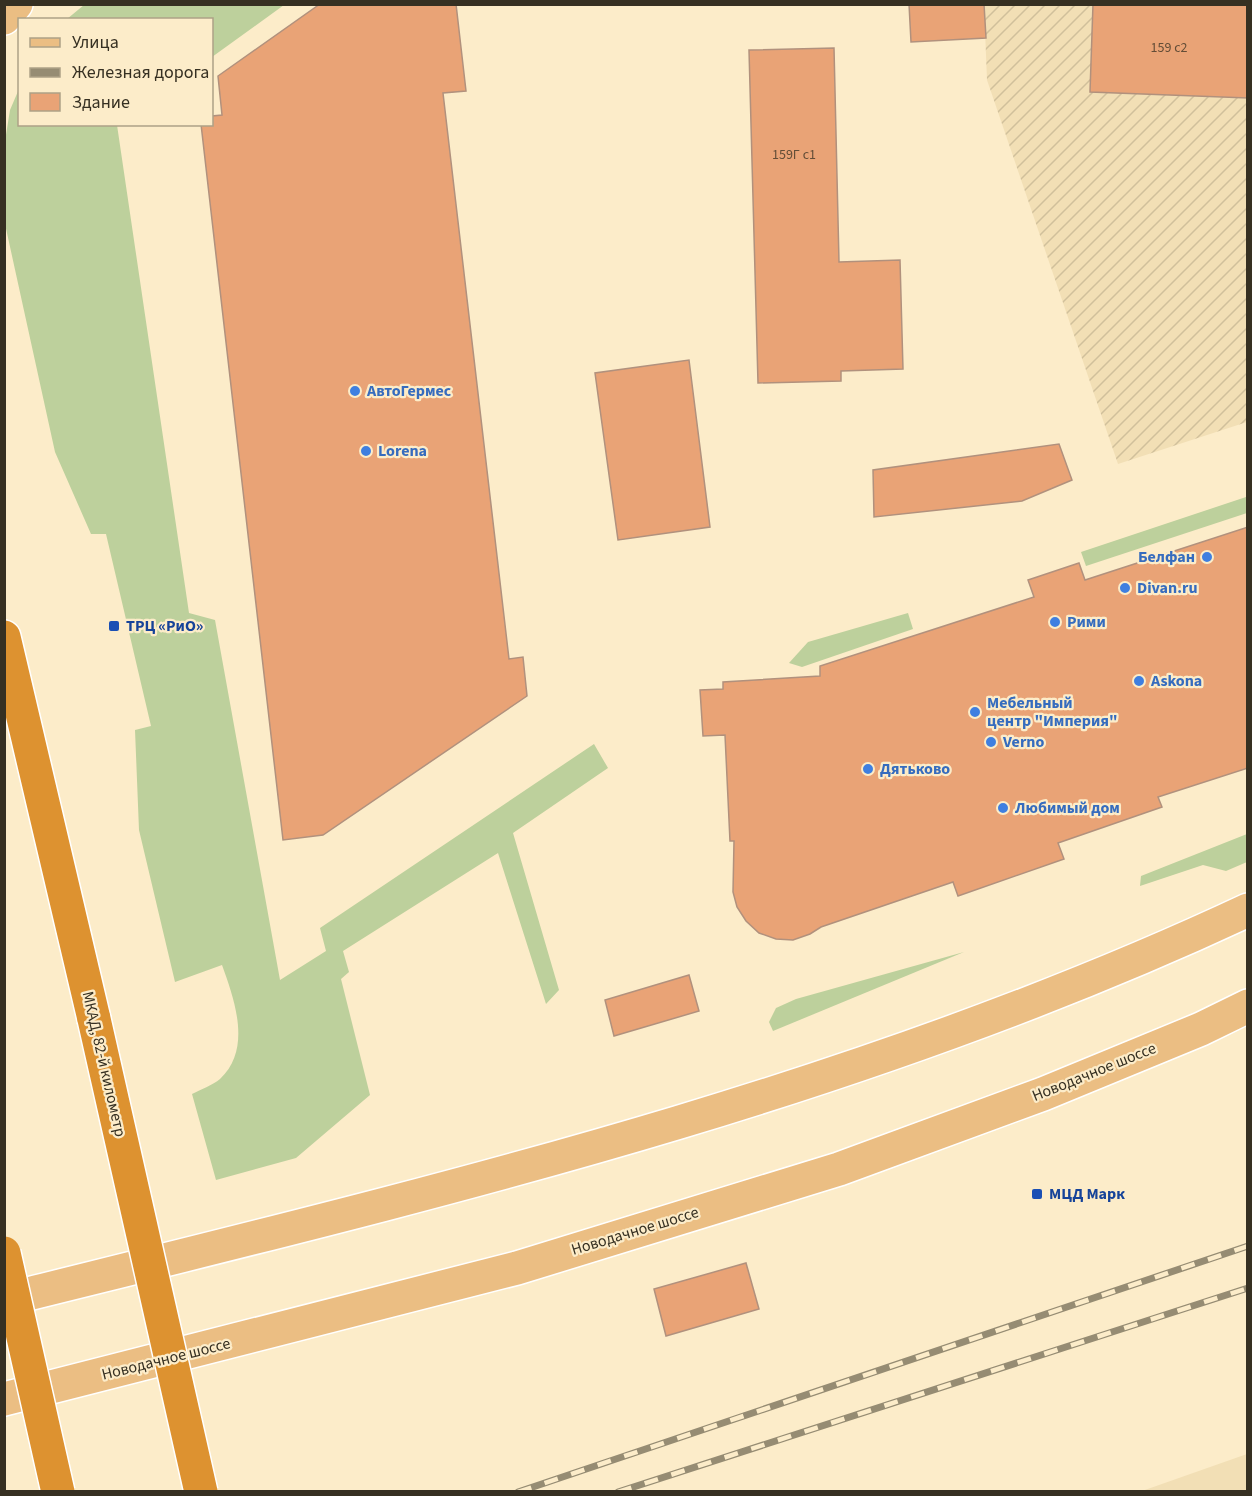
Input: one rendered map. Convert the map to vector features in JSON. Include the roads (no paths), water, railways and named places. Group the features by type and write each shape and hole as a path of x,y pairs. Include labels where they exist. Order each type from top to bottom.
{"highway":[{"name":"МКАД, 82-й километр","path":"4,637 94,1019 201,1491"},
{"path":"4,1252 58,1491"}],"main road":[{"path":"4,18 16,4"},
{"path":"4,1300 426,1195 577,1153 760,1096 997,1014 1155,953 1248,910"},
{"name":"Новодачное шоссе","path":"4,1399 506,1271 839,1169 1042,1094 1201,1029 1248,1006"}],"railway":[{"path":"518,1492 1248,1246"},
{"path":"618,1492 1248,1288"}],"place":[{"name":"АвтоГермес","path":"355,391"},
{"name":"Lorena","path":"366,451"},
{"name":"Белфан","path":"1207,557"},
{"name":"Divan.ru","path":"1125,588"},
{"name":"Рими","path":"1055,622"},
{"name":"ТРЦ «РиО»","path":"114,626"},
{"name":"Askona","path":"1139,681"},
{"name":"Мебельный центр \"Империя\"","path":"975,712"},
{"name":"Verno","path":"991,742"},
{"name":"Дятьково","path":"868,769"},
{"name":"Любимый дом","path":"1003,808"},
{"name":"МЦД Марк","path":"1037,1194"}]}
